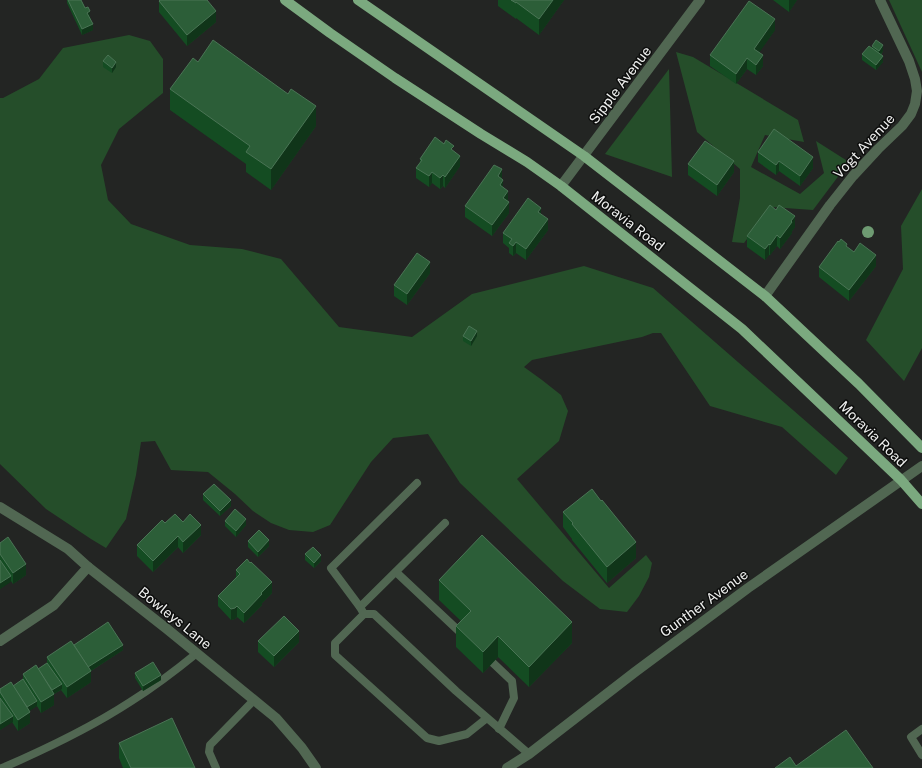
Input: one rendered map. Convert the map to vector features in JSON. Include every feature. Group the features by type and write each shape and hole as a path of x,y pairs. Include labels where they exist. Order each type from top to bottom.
{"main road":[{"name":"Moravia Road","path":"285,0 395,78 527,162 561,186 742,330 901,480 922,504"},
{"name":"Moravia Road","path":"358,0 584,156 765,296 859,384 922,448"}],"street":[{"name":"Sipple Avenue","path":"561,186 700,0"},
{"name":"Vogt Avenue","path":"765,296 830,205 853,176 902,126 911,114 915,104 917,91 916,79 906,54 880,0"},
{"name":"Gunther Avenue","path":"508,768 529,754 647,662 748,588 922,466"},
{"name":"Bowleys Lane","path":"0,507 68,549 88,567 197,653 276,718 302,748 316,768"},
{"path":"0,641 54,605 88,567"}],"lane":[{"path":"417,483 331,568 362,610 374,614 456,691 529,754"},
{"path":"445,523 396,572 362,610 335,643 335,655 426,738 439,741 467,734 487,718"},
{"path":"396,572 466,637"},
{"path":"2,768 49,747 130,703 162,681 197,653"},
{"path":"493,662 512,681 514,698 499,729"},
{"path":"216,768 209,752 210,745 254,700"},
{"path":"922,730 911,737 922,755"}],"green space":[{"path":"889,0 922,0 922,72"},
{"path":"129,35 150,41 163,59 163,93 119,129 101,165 108,200 131,224 190,245 242,249 281,259 339,327 412,337 472,294 584,266 653,288 848,458 836,475 782,427 710,406 661,333 653,333 642,337 532,360 524,367 561,395 568,411 559,441 517,479 609,588 646,555 652,563 649,577 639,596 627,612 600,609 563,581 460,483 428,434 393,438 371,462 330,525 313,532 289,530 271,523 253,511 208,472 171,470 155,441 141,442 136,475 126,519 106,548 46,509 0,464 0,98 3,98 39,79 63,48"},
{"path":"676,52 693,57 798,120 804,142 765,135 751,167 800,194 824,173 816,141 849,162 813,210 771,207 744,243 732,242 740,198 740,169 697,132"},
{"path":"669,69 672,177 605,154"},
{"path":"922,189 922,348 904,381 866,340 903,269 901,226"}],"building":[{"path":"68,0 81,0 85,8 88,7 90,11 87,13 93,24 82,29"},
{"path":"207,0 216,11 187,35 159,1"},
{"path":"511,0 553,0 539,19"},
{"path":"749,1 775,19 754,49 763,55 756,65 747,58 736,74 710,55"},
{"path":"213,40 288,94 291,89 316,106 271,169 246,152 250,146 170,89 193,58 198,62"},
{"path":"876,40 883,45 879,51 872,46"},
{"path":"869,46 883,56 876,65 862,54"},
{"path":"108,55 116,62 112,68 103,61"},
{"path":"774,129 813,157 800,176 779,161 776,165 758,152"},
{"path":"435,137 444,144 446,140 454,146 451,149 460,156 445,177 443,175 440,178 432,172 429,176 416,168 422,160 420,159"},
{"path":"705,141 734,161 717,185 688,164"},
{"path":"494,165 502,169 498,176 503,180 500,185 508,191 503,198 509,202 492,225 465,206"},
{"path":"528,198 541,208 538,212 548,219 526,249 516,242 513,246 509,243 512,239 503,233"},
{"path":"770,205 776,210 779,205 795,216 780,238 777,235 765,249 747,236"},
{"path":"841,239 847,244 846,246 854,252 860,243 876,255 849,290 819,267"},
{"path":"417,253 430,262 407,294 394,285"},
{"path":"469,326 477,331 471,341 463,336"},
{"path":"214,484 231,500 220,511 203,494"},
{"path":"592,489 636,542 607,567 563,512"},
{"path":"235,509 246,519 236,531 225,521"},
{"path":"175,514 183,522 190,514 201,525 183,542 178,536 153,561 137,545 162,520 165,523"},
{"path":"259,530 269,540 258,552 248,541"},
{"path":"482,535 572,622 529,667 498,636 483,652 456,626 471,611 439,580"},
{"path":"8,537 26,564 13,573 0,554 0,543"},
{"path":"313,547 321,555 314,563 305,554"},
{"path":"247,559 272,582 244,613 237,606 231,609 218,596 240,574 236,570"},
{"path":"0,560 11,576 0,583"},
{"path":"284,616 299,631 274,656 258,641"},
{"path":"108,622 123,645 88,667 74,645"},
{"path":"71,641 91,671 67,687 47,657"},
{"path":"153,662 161,675 143,686 135,673"},
{"path":"47,663 62,684 52,690 38,669"},
{"path":"36,665 54,694 41,702 23,674"},
{"path":"23,679 37,701 27,707 13,686"},
{"path":"11,682 30,712 18,720 0,692 0,689"},
{"path":"0,698 13,716 0,724"},
{"path":"172,718 195,768 131,768 119,743"},
{"path":"846,730 873,768 775,768 790,757 796,766"}]}
